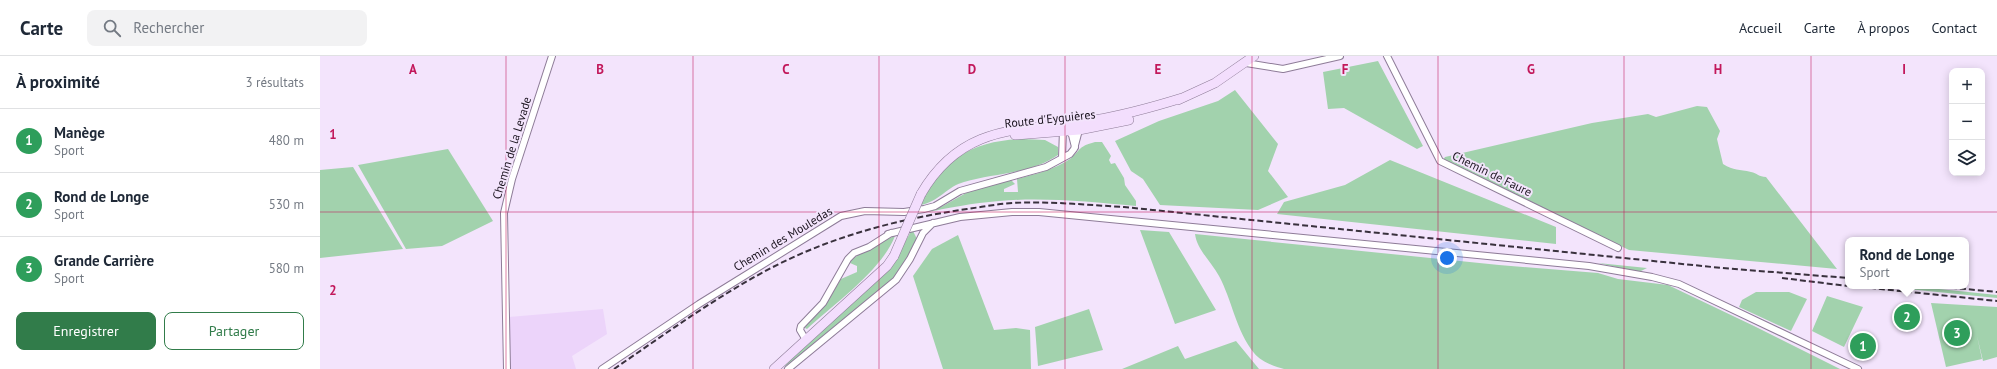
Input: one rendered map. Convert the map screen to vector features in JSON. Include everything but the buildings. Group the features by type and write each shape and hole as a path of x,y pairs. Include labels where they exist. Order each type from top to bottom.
{"main road":[{"name":"Route d'Eyguières","path":"806,340 887,266 894,256 921,194 942,165 971,143 1004,131 1067,129 1134,118 1215,83 1246,63 1254,56"},
{"name":"Route d'Eyguières","path":"1067,129 1182,98"},
{"path":"774,369 806,340"}],"street":[{"name":"Chemin de la Levade","path":"507,369 504,213 512,179 552,56"},
{"path":"1246,63 1283,69 1340,56"},
{"name":"Chemin de Faure","path":"1387,56 1440,161 1618,248"},
{"path":"1062,158 1067,129"},
{"name":"Chemin des Mouledas","path":"602,369 699,304 841,216 865,211 904,212 924,209 935,206 960,191 1046,167 1070,154 1075,147 1067,129"},
{"path":"806,340 800,330 801,326 823,303 848,259 854,253 870,247 888,234 904,228 968,217 1012,212 1039,212 1220,228 1601,267 1680,284 1858,369"},
{"path":"788,369 896,280 910,260 923,233 934,223"}],"shaded area":[{"path":"603,309 607,334 572,356 576,369 511,369 509,317"}],"green space":[{"path":"1378,61 1423,146 1417,149 1344,108 1328,109 1323,72"},
{"path":"1235,90 1278,144 1268,171 1288,197 1258,210 1160,205 1143,179 1131,171 1115,141 1159,121 1218,101"},
{"path":"1697,106 1707,107 1720,131 1717,139 1723,164 1734,169 1766,177 1837,269 1629,250 1443,160 1445,157 1592,123 1648,114 1656,117"},
{"path":"1024,139 1045,140 1058,147 1058,155 1025,170 976,179 958,184 933,201 921,205 929,189 939,175 962,155 975,148 990,143"},
{"path":"1095,142 1102,142 1111,156 1109,160 1111,164 1115,163 1124,178 1125,185 1136,201 1136,206 1068,200 1016,200 970,204 923,213 943,206 973,189 1011,180 1015,184 1004,189 1004,192 1018,192 1017,179 1058,166 1070,159 1082,147"},
{"path":"448,149 493,221 442,246 406,249 358,165"},
{"path":"1390,160 1556,227 1556,244 1277,214 1284,202 1345,185"},
{"path":"353,167 403,249 320,258 320,170"},
{"path":"1140,230 1169,232 1216,310 1175,324"},
{"path":"913,231 917,239 908,260 893,279 791,363 781,368 898,255 910,233"},
{"path":"1195,234 1499,265 1598,273 1618,279 1668,285 1840,369 1284,369 1260,359 1248,344 1238,325 1219,276 1198,245"},
{"path":"958,235 994,330 1016,328 1030,330 1031,369 943,369 913,276 932,249"},
{"path":"895,236 889,249 869,274 807,329 805,328 806,323 825,305 841,279 857,272 857,266 850,263 852,260 870,248"},
{"path":"1598,263 1647,268 1639,272"},
{"path":"1908,289 1939,289 1997,295 1997,298"},
{"path":"1756,292 1789,292 1807,299 1791,331 1739,307 1742,300"},
{"path":"1827,296 1863,307 1844,347 1812,331"},
{"path":"1931,303 1997,307 1997,357 1983,361 1977,336 1982,359 1946,367"},
{"path":"1916,306 1920,310 1919,316 1903,328 1896,325 1897,316 1910,307"},
{"path":"1089,309 1103,350 1038,366 1035,327"},
{"path":"1236,341 1259,369 1122,369 1178,346 1185,359"}],"railway":[{"path":"614,369 730,291 794,257 866,230 941,213 1012,203 1054,203 1124,207 1722,268 1845,278"},
{"path":"1782,278 1845,286"},
{"path":"1881,289 1997,301"},
{"path":"1965,289 1997,292"}],"place":[{"name":"Rond de Longe","path":"1907,317"},
{"name":"Grande Carrière","path":"1957,333"},
{"name":"Manège","path":"1863,346"}]}
